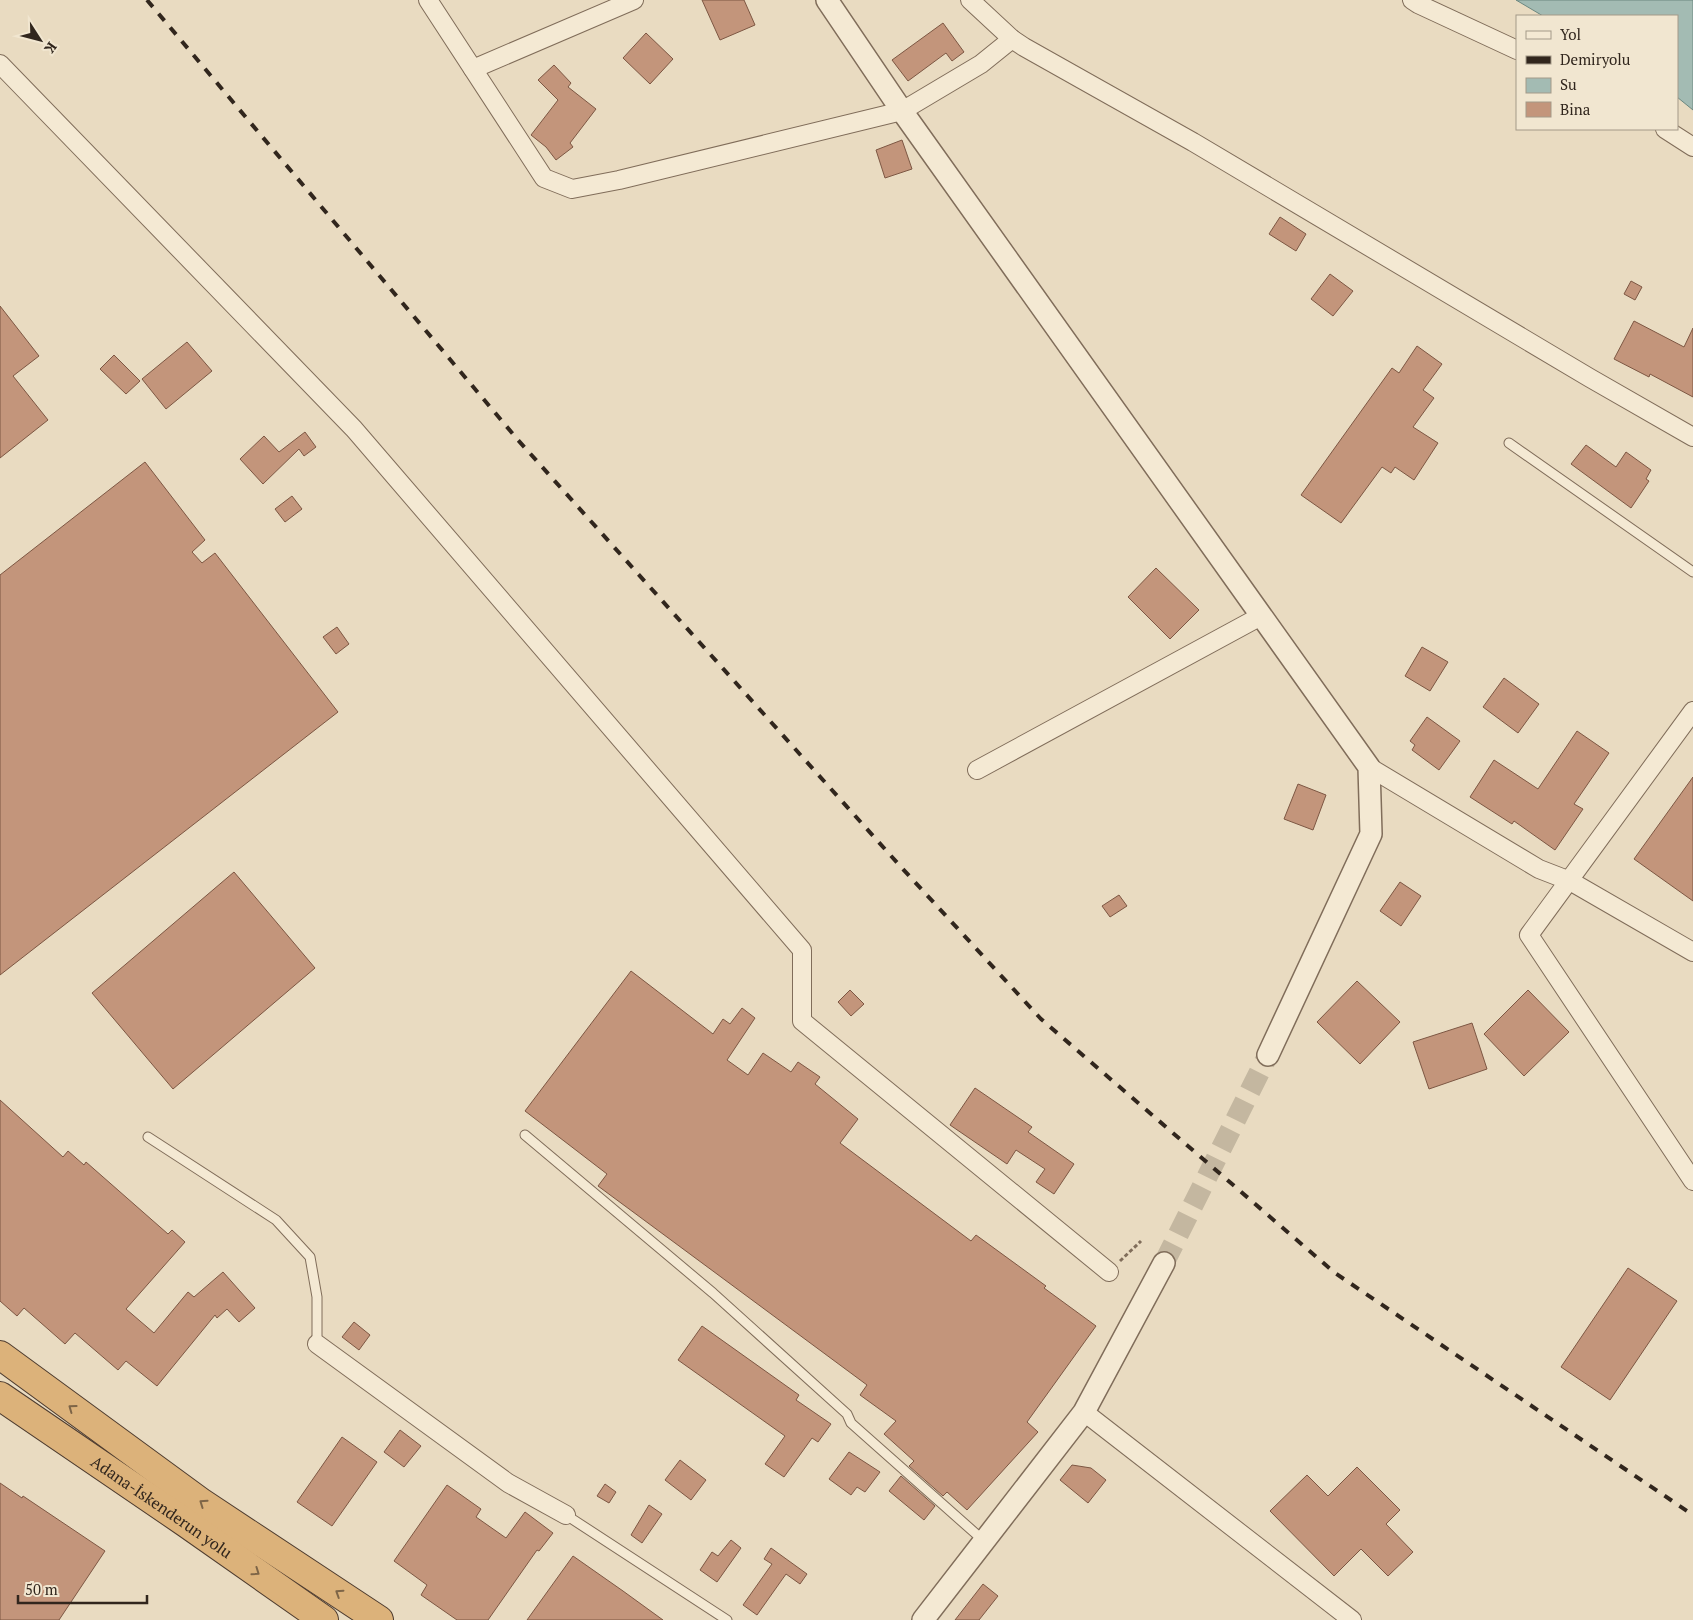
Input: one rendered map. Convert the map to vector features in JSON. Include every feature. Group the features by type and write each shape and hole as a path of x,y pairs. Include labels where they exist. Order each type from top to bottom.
{"highway":[{"path":"0,1355 202,1503 379,1620"},
{"name":"Adana-İskenderun yolu","path":"0,1396 178,1517 324,1620"}],"street":[{"path":"428,0 544,178 572,189 618,180 902,111 981,64 1012,38"},
{"path":"473,69 634,0"},
{"path":"827,0 902,111 1368,767 1539,868 1570,881 1693,952"},
{"path":"970,0 1012,38 1693,438"},
{"path":"1412,0 1516,50"},
{"path":"0,64 354,429 802,950 802,1022 1109,1272"},
{"path":"1667,130 1693,147"},
{"path":"977,770 1261,616"},
{"path":"1693,711 1529,935 1693,1181"},
{"path":"1268,1055 1371,834 1368,767"},
{"path":"923,1620 1084,1412 1164,1263"},
{"path":"317,1344 508,1482 566,1515"},
{"path":"1084,1412 1352,1620"}],"lane":[{"path":"1508,443 1693,572"},
{"path":"525,1135 713,1292 847,1414 851,1423 984,1541"},
{"path":"148,1137 276,1220 310,1257 318,1297 317,1344"},
{"path":"566,1515 727,1620"}],"path":[{"path":"1109,1272 1141,1241"}],"water":[{"path":"1516,0 1693,0 1693,110 1678,98 1678,15 1541,15"}],"building":[{"path":"702,0 744,0 755,25 720,40"},
{"path":"943,23 964,52 952,61 946,53 908,81 892,60"},
{"path":"646,33 673,59 650,84 623,58"},
{"path":"554,65 571,83 568,87 596,109 570,143 573,147 556,160 546,147 531,135 558,100 538,80"},
{"path":"902,140 912,169 885,178 876,150"},
{"path":"1280,217 1306,234 1296,251 1269,234"},
{"path":"1330,274 1353,291 1333,316 1311,299"},
{"path":"1631,281 1642,287 1635,300 1624,294"},
{"path":"0,306 39,356 13,376 48,420 0,458"},
{"path":"1634,321 1684,347 1693,328 1693,397 1650,374 1649,377 1614,359"},
{"path":"187,342 212,371 166,409 142,379"},
{"path":"1417,346 1442,364 1423,390 1434,398 1413,427 1438,443 1414,480 1395,467 1391,473 1382,467 1341,523 1301,495 1392,368 1399,373"},
{"path":"114,355 140,381 126,394 100,369"},
{"path":"305,432 316,447 304,456 299,449 263,484 240,459 264,436 279,452"},
{"path":"1586,445 1616,467 1626,452 1651,470 1646,479 1649,481 1631,508 1571,464"},
{"path":"145,462 205,540 192,552 202,563 215,553 338,712 0,975 0,575"},
{"path":"292,496 302,509 285,522 275,509"},
{"path":"1156,568 1199,610 1170,639 1128,597"},
{"path":"337,627 349,644 336,654 323,637"},
{"path":"1422,647 1448,662 1430,691 1405,676"},
{"path":"1504,678 1539,704 1518,733 1483,707"},
{"path":"1427,717 1460,741 1439,770 1412,750 1415,745 1410,741"},
{"path":"1577,731 1609,753 1574,804 1583,809 1555,850 1514,821 1512,824 1470,797 1494,760 1538,789"},
{"path":"1693,777 1693,901 1634,859"},
{"path":"1298,784 1326,795 1313,830 1284,819"},
{"path":"234,872 315,968 173,1089 92,993"},
{"path":"1400,882 1421,896 1401,926 1380,911"},
{"path":"1119,895 1127,906 1110,917 1102,906"},
{"path":"631,971 713,1034 723,1019 730,1024 742,1008 755,1018 727,1060 748,1075 763,1053 791,1072 798,1062 820,1077 815,1084 858,1119 840,1143 971,1241 976,1235 1046,1286 1044,1288 1096,1326 1027,1422 1038,1432 967,1510 947,1492 943,1496 909,1466 914,1461 884,1434 896,1421 860,1395 867,1385 598,1186 607,1174 525,1111"},
{"path":"1357,981 1400,1022 1360,1064 1317,1022"},
{"path":"850,990 864,1004 851,1016 838,1002"},
{"path":"1528,990 1569,1032 1524,1076 1484,1034"},
{"path":"1472,1023 1487,1069 1429,1089 1413,1042"},
{"path":"975,1088 1032,1127 1028,1132 1074,1164 1054,1194 1036,1182 1045,1169 1016,1150 1007,1164 950,1125"},
{"path":"0,1100 63,1157 68,1151 84,1165 86,1162 168,1234 172,1230 185,1242 126,1309 154,1333 188,1292 194,1297 223,1272 255,1308 239,1322 227,1309 217,1318 215,1315 157,1386 126,1361 118,1370 75,1333 65,1344 24,1308 17,1316 0,1301"},
{"path":"1628,1268 1677,1301 1610,1400 1561,1367"},
{"path":"354,1322 370,1335 359,1350 342,1337"},
{"path":"702,1326 799,1395 796,1400 831,1424 818,1442 812,1438 784,1477 765,1464 785,1436 678,1360"},
{"path":"400,1430 421,1446 404,1467 384,1452"},
{"path":"342,1437 377,1462 332,1526 297,1502"},
{"path":"849,1452 880,1472 865,1492 857,1487 851,1495 829,1479"},
{"path":"680,1460 706,1480 691,1500 665,1480"},
{"path":"1072,1465 1091,1468 1106,1480 1088,1503 1060,1480"},
{"path":"1357,1467 1400,1510 1386,1524 1413,1552 1388,1576 1361,1549 1334,1576 1270,1511 1307,1475 1328,1496"},
{"path":"901,1476 935,1506 924,1520 889,1491"},
{"path":"0,1483 22,1498 23,1496 105,1551 59,1620 0,1620"},
{"path":"605,1484 616,1492 609,1503 597,1496"},
{"path":"447,1485 481,1509 476,1517 506,1538 525,1512 553,1533 539,1551 537,1550 488,1620 457,1620 421,1595 427,1585 394,1561"},
{"path":"649,1505 662,1514 642,1543 631,1535"},
{"path":"731,1540 741,1548 717,1582 700,1570 712,1552 718,1556"},
{"path":"771,1548 807,1574 800,1584 786,1574 757,1615 743,1605 772,1564 764,1559"},
{"path":"573,1556 623,1591 663,1620 527,1620"},
{"path":"983,1584 998,1596 979,1620 955,1620"}],"tunnel":[{"path":"1164,1263 1268,1055"}],"railway":[{"path":"147,0 518,440 901,867 1041,1019 1335,1273 1693,1515"}]}
